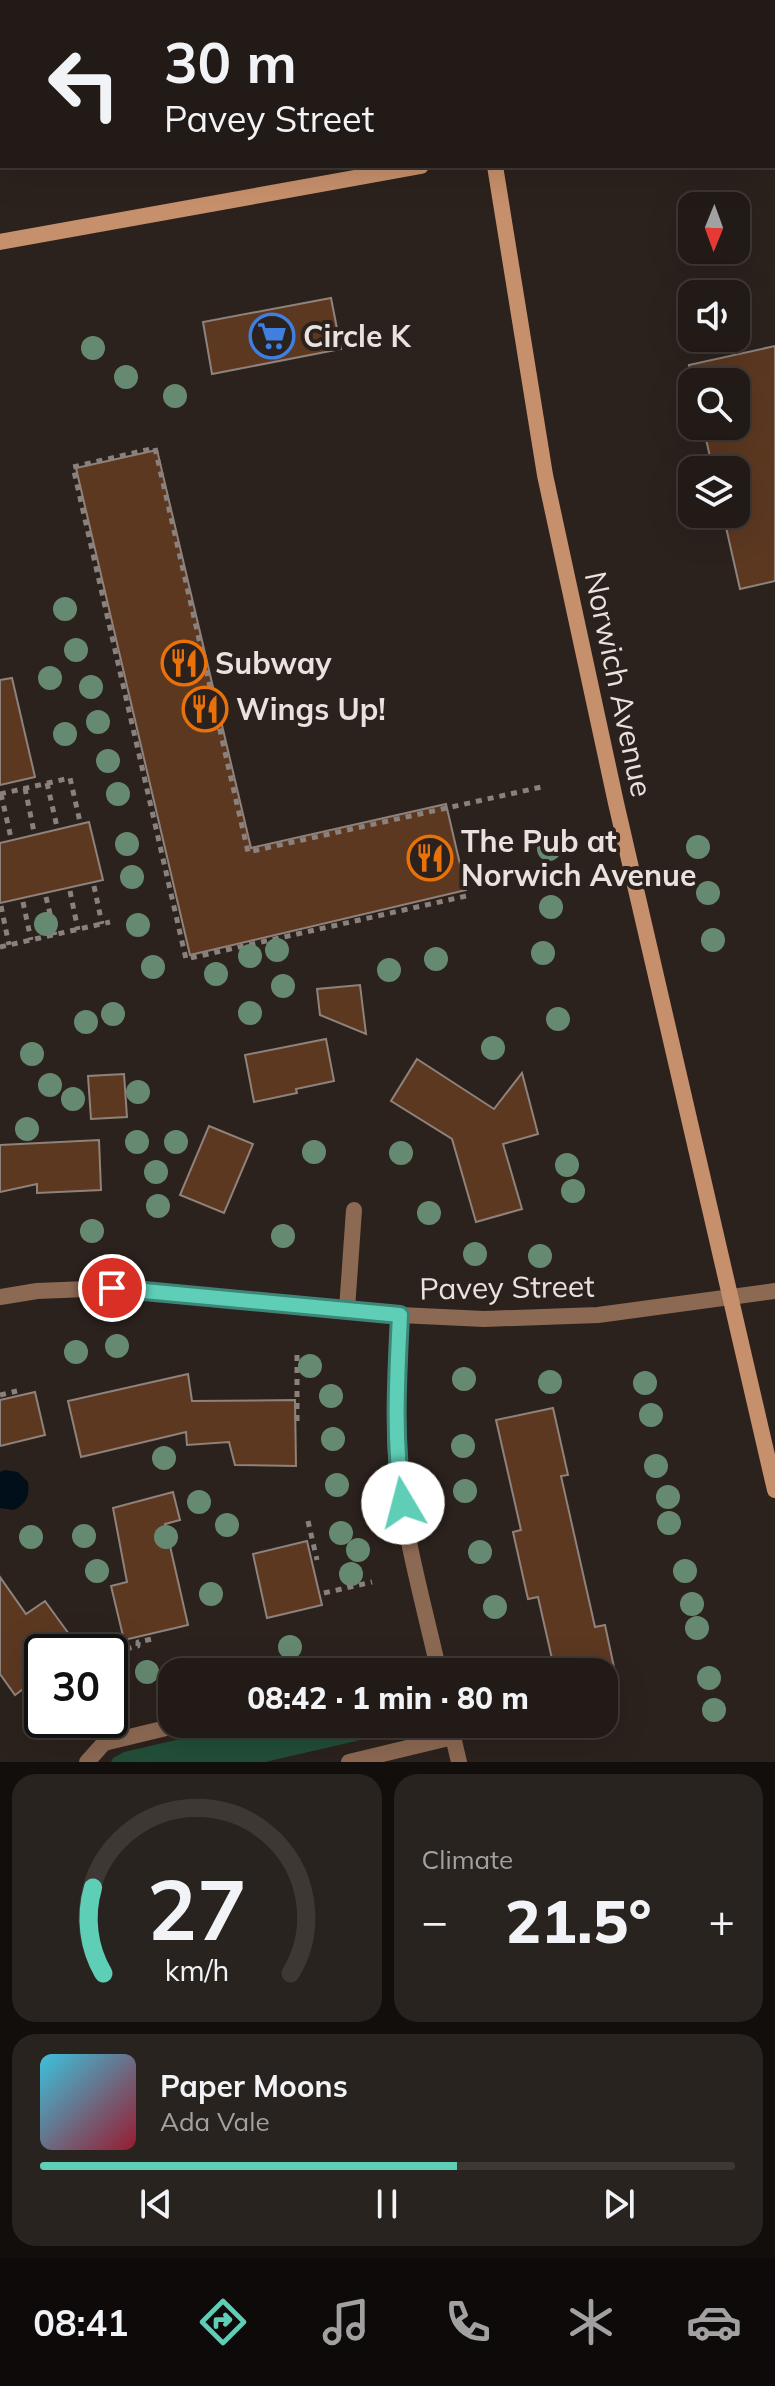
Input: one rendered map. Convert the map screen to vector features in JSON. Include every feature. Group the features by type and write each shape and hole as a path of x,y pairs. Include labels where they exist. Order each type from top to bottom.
{"main road":[{"path":"0,242 410,168"},
{"name":"Norwich Avenue","path":"495,168 545,475 619,818 775,1490"}],"street":[{"path":"347,1309 354,1210"},
{"name":"Pavey Street","path":"0,1297 37,1291 112,1288 400,1315 484,1319 598,1315 775,1291"},
{"path":"400,1315 396,1389 398,1466 409,1536 435,1658"},
{"path":"87,1762 104,1743 158,1730"},
{"path":"349,1762 429,1738"},
{"path":"454,1738 459,1762"}],"path":[{"path":"466,896 186,959 73,467 155,448 248,852 546,786"},
{"path":"11,838 1,794 25,788 70,778 80,822"},
{"path":"47,783 57,827"},
{"path":"25,788 34,832"},
{"path":"94,886 102,925"},
{"path":"70,891 78,930"},
{"path":"46,897 55,935"},
{"path":"23,902 31,940"},
{"path":"1,906 9,945"},
{"path":"0,947 110,922"},
{"path":"297,1354 297,1421"},
{"path":"0,1395 17,1391"},
{"path":"308,1521 317,1560"},
{"path":"324,1593 372,1582"},
{"path":"128,1648 152,1639"}],"green space":[{"path":"184,1738 369,1738 265,1762 111,1762 124,1752"}],"water":[{"path":"0,1472 18,1472 28,1482 26,1499 14,1510 0,1508"}],"building":[{"name":"Circle K","path":"331,298 341,349 212,374 203,322"},
{"path":"775,346 775,581 740,589 726,528 750,528 750,456 710,456 706,440 750,440 750,368 690,368 689,365"},
{"path":"157,450 251,848 446,804 466,890 190,955 76,468"},
{"path":"12,678 35,777 0,785 0,680"},
{"path":"89,822 103,880 0,903 0,843"},
{"path":"360,985 366,1034 320,1015 317,989"},
{"path":"326,1039 334,1081 254,1102 245,1055"},
{"path":"417,1059 494,1109 522,1073 538,1134 503,1144 522,1209 476,1222 452,1139 391,1101"},
{"path":"124,1074 127,1117 91,1119 88,1076"},
{"path":"209,1126 253,1144 224,1213 180,1195"},
{"path":"99,1140 101,1190 37,1193 37,1184 0,1192 0,1145"},
{"path":"188,1374 192,1401 295,1400 296,1466 235,1465 229,1442 187,1445 186,1432 81,1457 68,1401"},
{"path":"35,1392 45,1435 0,1446 0,1400"},
{"path":"553,1408 568,1475 561,1476 595,1627 605,1625 612,1658 552,1658 538,1597 528,1599 513,1532 521,1530 496,1420"},
{"path":"173,1492 180,1520 165,1524 188,1625 128,1639 128,1634 123,1634 111,1586 127,1582 113,1508"},
{"path":"307,1541 322,1605 267,1618 253,1554"},
{"path":"0,1577 26,1614 45,1601 69,1634 24,1634 24,1688 15,1695 0,1674"}],"place":[{"name":"Circle K","path":"272,336"},
{"name":"Subway","path":"184,663"},
{"name":"Wings Up!","path":"205,709"},
{"name":"The Pub at Norwich Avenue","path":"430,858"}],"route":[{"path":"112,1288 400,1315 396,1454 403,1503"}]}
